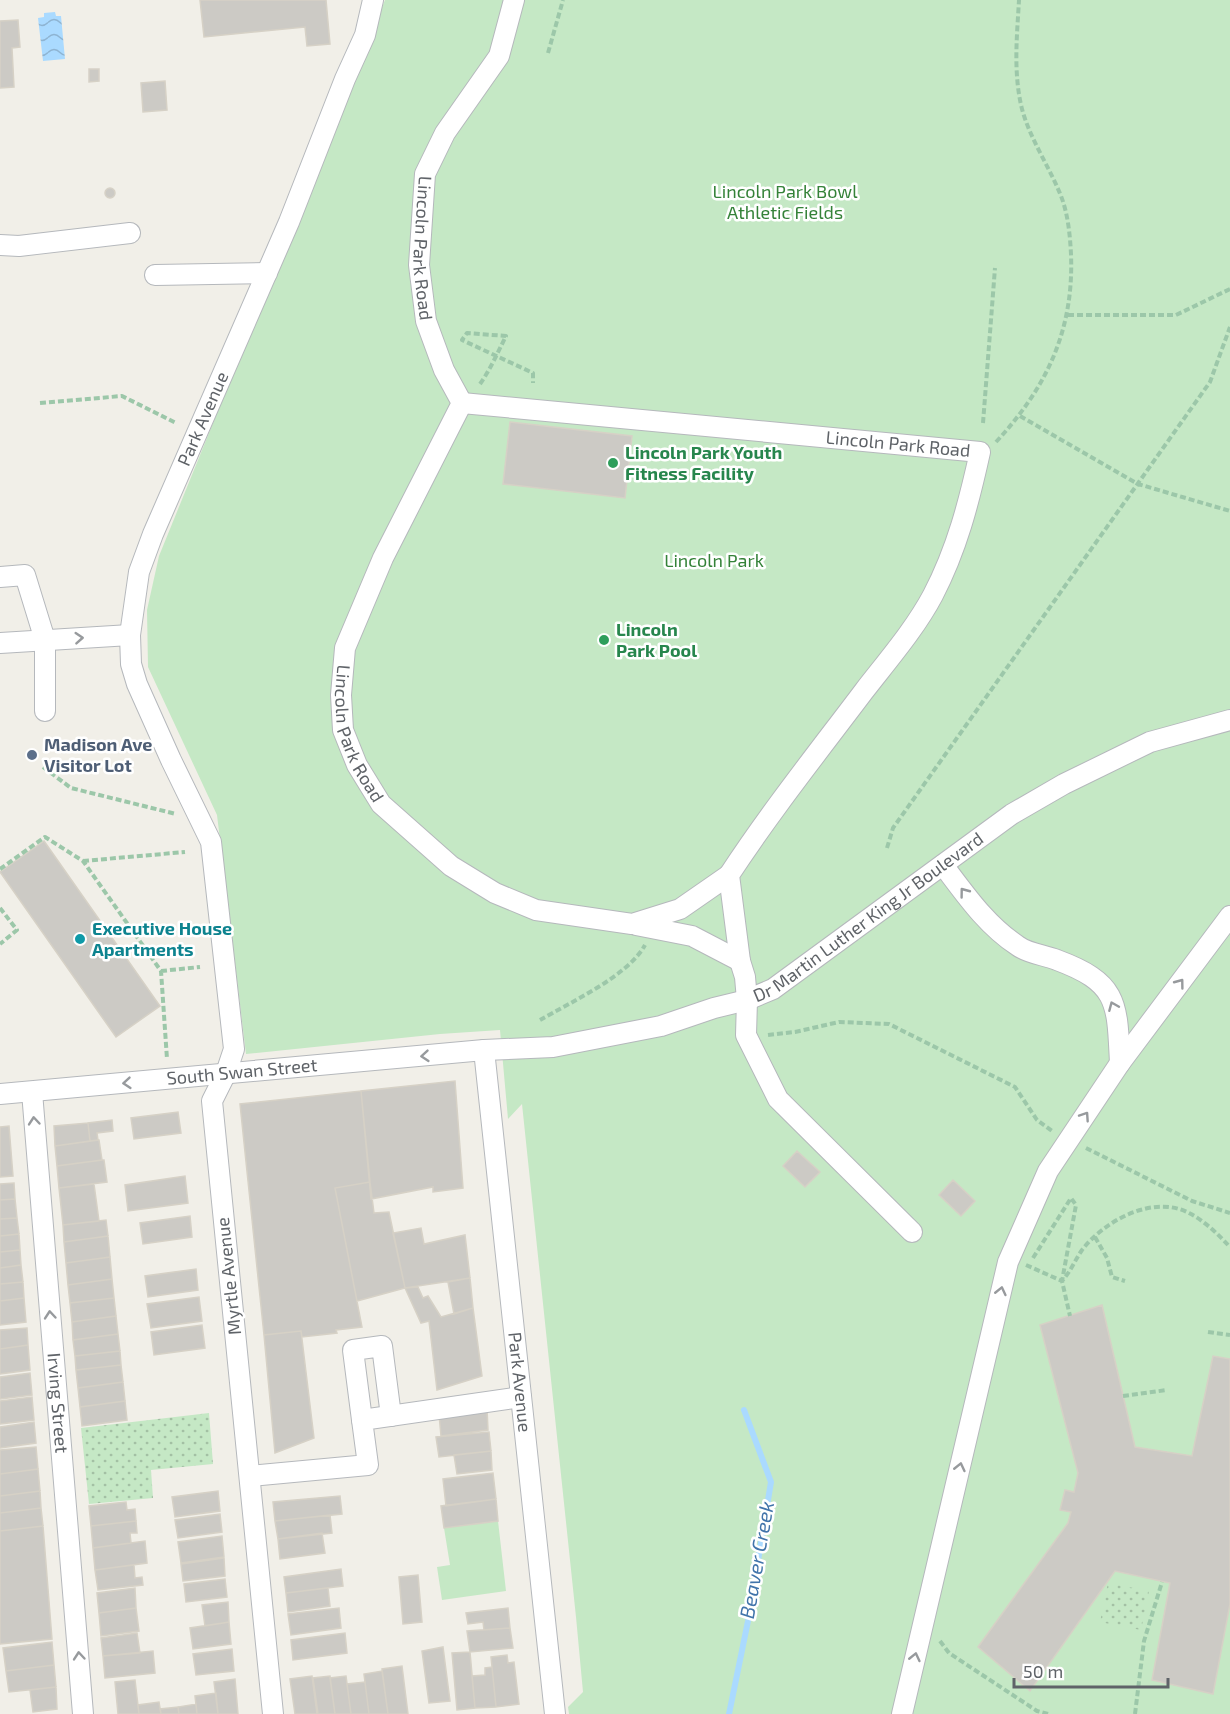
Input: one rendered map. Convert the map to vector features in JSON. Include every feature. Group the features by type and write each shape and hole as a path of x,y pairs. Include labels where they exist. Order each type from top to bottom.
{"street":[{"name":"Park Avenue","path":"212,842 171,760 137,684 131,664 130,634 139,572 289,222 364,35 373,0"},
{"name":"Lincoln Park Road","path":"462,403 444,370 426,321 419,265 425,174 446,133 499,56 514,0"},
{"path":"9,246 130,233"},
{"path":"155,275 267,273"},
{"name":"Lincoln Park Road","path":"462,403 980,452 964,523 947,567 932,597 907,636 760,828 729,875 680,909 632,924"},
{"name":"Lincoln Park Road","path":"462,403 383,558 345,648 341,695 343,730 357,765 381,804 452,866 495,893 536,910 632,924 692,936 740,961"},
{"path":"0,577 25,575 45,640 45,711"},
{"path":"0,643 130,634"},
{"name":"Dr Martin Luther King Jr Boulevard","path":"484,1050 553,1047 661,1026 714,1008 747,1000 773,988 1012,814 1064,784 1150,742 1230,720"},
{"name":"Myrtle Avenue","path":"212,842 234,1049 226,1074 212,1101 273,1714"},
{"path":"943,865 979,912 1004,936 1021,948 1090,973 1106,989 1118,1015 1120,1063"},
{"path":"729,875 740,961 745,977 746,1035 778,1099 912,1232"},
{"path":"902,1714 1011,1255 1048,1171 1120,1063 1230,916"},
{"name":"Park Avenue","path":"484,1050 555,1714"},
{"name":"South Swan Street","path":"0,1094 484,1050"},
{"name":"Irving Street","path":"32,1092 83,1714"},
{"path":"250,1476 368,1465 353,1350 382,1346 391,1416"},
{"path":"362,1420 521,1397"}],"path":[{"path":"548,53 563,0"},
{"path":"980,452 988,450 1020,416 1041,384 1058,350 1068,315 1072,274 1070,234 1061,197 1023,111 1016,78 1019,0"},
{"path":"983,423 994,268"},
{"path":"1068,315 1176,315 1230,289"},
{"path":"887,848 893,828 1210,382 1230,327"},
{"path":"488,370 496,355 506,336 467,333 462,340 496,355 533,373 533,383"},
{"path":"40,403 122,396 176,423"},
{"path":"1020,416 1138,484 1230,511"},
{"path":"44,767 71,788 184,816"},
{"path":"0,869 45,837 83,861 160,971 167,1066"},
{"path":"83,861 185,852"},
{"path":"0,908 17,930 0,944"},
{"path":"540,1020 627,967 644,947 652,928"},
{"path":"160,971 200,967"},
{"path":"768,1035 795,1032 839,1022 889,1024 1015,1087 1037,1120 1058,1135"},
{"path":"1082,1146 1192,1201 1230,1213"},
{"path":"1011,1255 1033,1258 1071,1198 1076,1205 1062,1281 1070,1316"},
{"path":"1062,1281 1082,1250 1104,1227 1141,1209 1168,1208 1187,1211 1205,1223 1229,1245"},
{"path":"1095,1237 1107,1258 1108,1270 1112,1277 1125,1281"},
{"path":"1011,1255 1023,1264 1062,1281"},
{"path":"1208,1332 1230,1335"},
{"path":"1123,1396 1167,1390"},
{"path":"1135,1714 1144,1641 1162,1582"},
{"path":"937,1638 949,1653 1037,1711 1048,1714"}],"green space":[{"name":"Lincoln Park","path":"385,0 1230,0 1230,1714 569,1714 568,1707 583,1692 576,1617 522,1104 508,1119 500,1030 246,1054 217,815 148,667 147,610 159,556"},
{"path":"209,1413 213,1464 151,1470 153,1498 89,1504 81,1428"},
{"path":"498,1521 506,1591 442,1600 437,1567 450,1565 444,1528"},
{"path":"1108,1583 1149,1591 1141,1630 1100,1622"}],"water":[{"path":"55,12 56,16 61,16 65,59 43,61 38,18 44,17 44,13"}],"building":[{"path":"200,0 326,0 330,44 307,46 305,27 204,37"},
{"path":"18,20 20,47 12,48 14,87 0,88 0,21"},
{"path":"89,69 99,69 99,81 89,82"},
{"path":"165,81 167,110 143,112 141,83"},
{"path":"110,188 114,189 114,197 110,198 106,197 105,193 106,189"},
{"path":"510,422 632,436 625,498 503,484"},
{"name":"Executive House Apartments","path":"44,841 160,1006 116,1037 0,872"},
{"path":"455,1081 463,1188 433,1192 433,1187 371,1199 361,1091"},
{"path":"361,1091 370,1182 335,1188 362,1327 336,1330 337,1333 302,1337 301,1331 264,1335 240,1104"},
{"path":"178,1112 181,1133 134,1139 131,1118"},
{"path":"112,1120 113,1131 97,1133 98,1140 90,1141 88,1123"},
{"path":"88,1123 90,1141 55,1146 54,1126"},
{"path":"9,1126 13,1176 0,1177 0,1127"},
{"path":"99,1140 102,1160 57,1166 55,1146"},
{"path":"797,1151 820,1172 805,1187 783,1166"},
{"path":"104,1160 107,1182 59,1188 57,1166"},
{"path":"185,1176 188,1203 128,1211 125,1185"},
{"path":"953,1180 975,1201 961,1216 939,1195"},
{"path":"370,1182 374,1213 389,1212 405,1288 357,1301 335,1188"},
{"path":"14,1183 15,1199 0,1200 0,1184"},
{"path":"94,1184 99,1221 63,1225 59,1188"},
{"path":"15,1199 17,1218 0,1219 0,1200"},
{"path":"190,1216 192,1237 143,1244 140,1223"},
{"path":"17,1218 19,1234 0,1236 0,1219"},
{"path":"106,1220 108,1236 64,1242 63,1225"},
{"path":"421,1228 424,1244 465,1235 470,1278 405,1288 393,1233"},
{"path":"19,1234 20,1250 0,1252 0,1236"},
{"path":"108,1236 110,1257 66,1263 64,1242"},
{"path":"20,1250 21,1265 0,1268 0,1252"},
{"path":"110,1257 112,1279 68,1285 66,1263"},
{"path":"21,1265 23,1282 0,1284 0,1268"},
{"path":"196,1269 198,1290 148,1297 145,1276"},
{"path":"470,1278 473,1308 454,1314 448,1282"},
{"path":"112,1279 114,1298 70,1303 68,1285"},
{"path":"23,1282 24,1298 0,1301 0,1284"},
{"path":"418,1287 423,1298 428,1296 441,1317 473,1308 482,1376 437,1390 429,1321 421,1323 405,1288"},
{"path":"199,1297 202,1321 151,1328 147,1304"},
{"path":"24,1298 26,1322 0,1325 0,1301"},
{"path":"114,1298 116,1316 72,1322 70,1303"},
{"path":"1102,1305 1135,1447 1192,1456 1213,1356 1230,1359 1230,1604 1213,1694 1152,1680 1170,1583 1115,1571 1030,1691 978,1647 1068,1523 1071,1512 1060,1510 1065,1490 1074,1492 1078,1473 1040,1325"},
{"path":"116,1316 118,1334 73,1340 72,1322"},
{"path":"202,1325 205,1348 154,1355 151,1332"},
{"path":"27,1328 28,1345 0,1349 0,1330"},
{"path":"301,1331 314,1438 275,1453 264,1335"},
{"path":"118,1334 120,1351 75,1356 73,1340"},
{"path":"28,1345 30,1370 0,1374 0,1349"},
{"path":"120,1351 121,1365 76,1370 75,1356"},
{"path":"121,1365 123,1382 78,1388 76,1370"},
{"path":"30,1373 32,1395 0,1399 0,1377"},
{"path":"123,1382 125,1401 80,1407 78,1388"},
{"path":"32,1397 34,1420 0,1424 0,1401"},
{"path":"125,1401 127,1420 82,1426 80,1407"},
{"path":"487,1409 488,1430 441,1436 439,1414"},
{"path":"34,1422 36,1443 0,1448 0,1427"},
{"path":"489,1432 491,1451 439,1457 436,1437"},
{"path":"36,1447 38,1469 0,1474 0,1450"},
{"path":"491,1451 492,1470 457,1474 454,1455"},
{"path":"38,1469 40,1491 0,1496 0,1474"},
{"path":"493,1473 496,1499 446,1506 443,1479"},
{"path":"40,1491 41,1508 0,1513 0,1496"},
{"path":"218,1491 220,1511 175,1517 172,1497"},
{"path":"340,1496 342,1514 275,1521 273,1502"},
{"path":"496,1499 498,1521 444,1528 441,1506"},
{"path":"126,1502 127,1510 135,1509 136,1521 91,1526 89,1506"},
{"path":"41,1508 43,1526 0,1531 0,1513"},
{"path":"220,1514 222,1532 178,1538 175,1520"},
{"path":"330,1515 332,1533 278,1539 275,1521"},
{"path":"136,1521 137,1533 130,1533 131,1543 93,1548 91,1526"},
{"path":"43,1526 52,1639 0,1644 0,1531"},
{"path":"322,1533 325,1553 280,1559 278,1539"},
{"path":"222,1536 224,1557 181,1563 178,1542"},
{"path":"145,1541 147,1563 95,1570 93,1548"},
{"path":"224,1558 225,1576 183,1581 181,1564"},
{"path":"134,1565 135,1578 142,1577 143,1585 98,1590 95,1570"},
{"path":"341,1569 343,1586 286,1593 284,1577"},
{"path":"418,1575 422,1622 403,1624 399,1577"},
{"path":"225,1579 227,1597 186,1602 184,1584"},
{"path":"135,1588 136,1608 99,1613 97,1593"},
{"path":"328,1588 330,1606 288,1612 286,1593"},
{"path":"228,1602 229,1622 205,1626 202,1605"},
{"path":"136,1608 139,1631 101,1636 99,1613"},
{"path":"339,1608 341,1628 291,1635 288,1614"},
{"path":"508,1608 510,1628 484,1630 483,1622 468,1624 466,1613"},
{"path":"229,1622 231,1644 193,1649 190,1628"},
{"path":"510,1628 513,1648 470,1652 467,1631"},
{"path":"137,1633 140,1653 103,1656 101,1638"},
{"path":"345,1633 347,1653 293,1660 291,1640"},
{"path":"52,1642 54,1665 6,1671 3,1648"},
{"path":"443,1647 450,1701 429,1703 422,1651"},
{"path":"232,1649 234,1671 196,1675 193,1654"},
{"path":"153,1651 155,1673 105,1678 103,1656"},
{"path":"470,1652 475,1708 457,1710 452,1653"},
{"path":"507,1655 508,1663 514,1662 519,1704 496,1707 491,1657"},
{"path":"54,1665 56,1687 9,1692 6,1671"},
{"path":"402,1666 408,1714 388,1714 382,1669"},
{"path":"492,1667 496,1707 475,1708 472,1676 485,1675 485,1668"},
{"path":"382,1671 388,1714 369,1714 364,1674"},
{"path":"312,1676 317,1714 295,1714 290,1679"},
{"path":"330,1676 335,1714 318,1714 313,1678"},
{"path":"346,1676 351,1714 335,1714 330,1678"},
{"path":"235,1679 238,1714 218,1714 214,1682"},
{"path":"135,1680 139,1714 118,1714 115,1682"},
{"path":"365,1682 369,1714 351,1714 347,1684"},
{"path":"56,1687 57,1709 33,1712 30,1690"},
{"path":"216,1693 218,1714 197,1714 195,1696"},
{"path":"159,1702 161,1714 139,1714 138,1705"},
{"path":"196,1704 197,1714 179,1714 178,1707"},
{"path":"178,1707 179,1714 161,1714 160,1709"}],"waterway":[{"name":"Beaver Creek","path":"729,1714 748,1621 771,1482 744,1410"}],"place":[{"name":"Lincoln Park Youth Fitness Facility","path":"613,463"},
{"name":"Lincoln Park Pool","path":"604,640"},
{"name":"Madison Ave Visitor Lot","path":"32,755"},
{"name":"Executive House Apartments","path":"80,939"}],"park label":[{"name":"Lincoln Park Bowl Athletic Fields","path":"785,202"}]}
